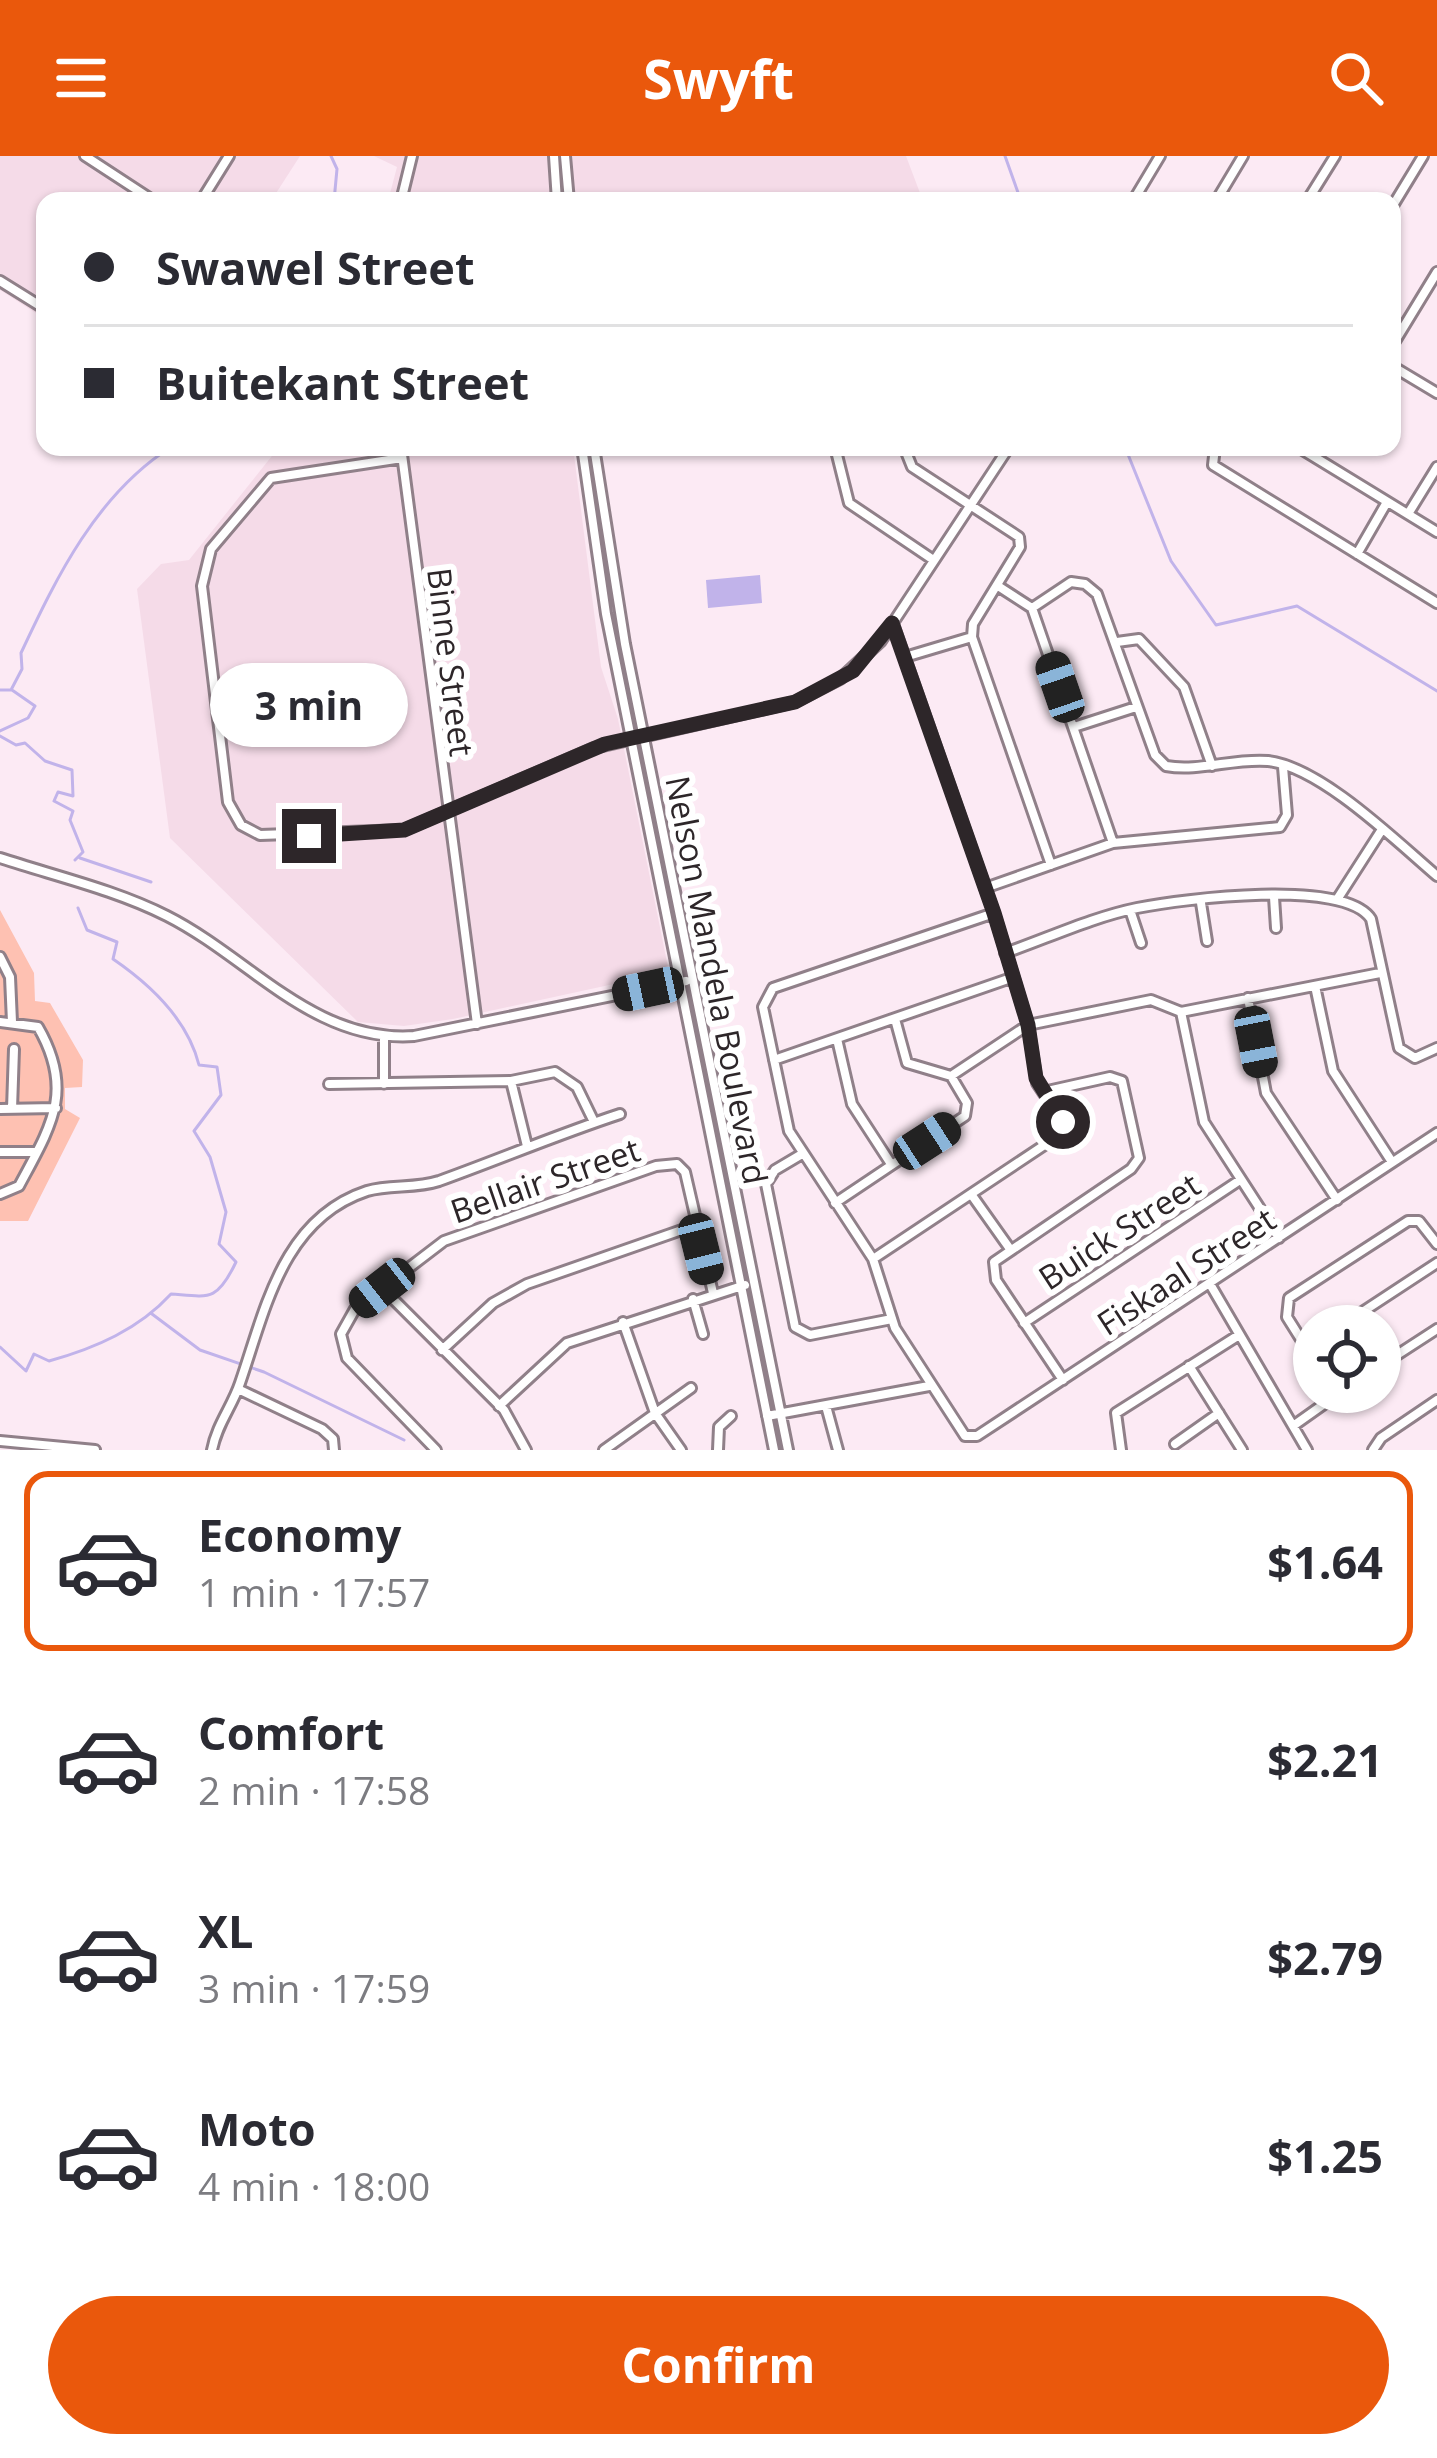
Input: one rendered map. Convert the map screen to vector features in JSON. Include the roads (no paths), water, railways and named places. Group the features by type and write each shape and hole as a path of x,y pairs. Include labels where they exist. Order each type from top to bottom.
{"street":[{"path":"85,156 140,192"},
{"path":"207,192 229,156"},
{"path":"403,192 412,156"},
{"path":"554,156 556,192"},
{"path":"566,156 568,192"},
{"path":"1138,192 1160,156"},
{"path":"1221,192 1243,156"},
{"path":"1313,192 1335,156"},
{"path":"1401,192 1423,156"},
{"path":"1401,331 1437,272"},
{"path":"0,280 36,304"},
{"path":"1401,371 1437,393"},
{"path":"385,456 280,474 260,486 212,549 202,586 220,742 233,814 260,835 386,833 446,815 579,753 795,702 853,671 892,623 1002,456"},
{"name":"Binne Street","path":"402,456 477,1024"},
{"name":"Nelson Mandela Boulevard","path":"583,456 605,608 664,861 747,1285 774,1450"},
{"name":"Nelson Mandela Boulevard","path":"595,456 638,737"},
{"path":"837,456 849,503 932,559"},
{"path":"908,456 912,467 1019,537 1020,547 973,624 972,637 1051,865"},
{"path":"1214,456 1213,465 1437,603"},
{"path":"1312,456 1437,532"},
{"path":"1322,462 1325,456"},
{"path":"1408,514 1437,467"},
{"path":"1357,554 1388,502"},
{"path":"1032,608 1067,584 1085,584 1100,598 1136,707 1160,762 1169,767 1265,761 1283,766 1322,785 1437,876"},
{"path":"998,586 1032,608 1113,843"},
{"path":"873,1259 1060,1133 1063,1120 1042,1092 1028,1025 994,913 892,623"},
{"path":"905,657 972,637"},
{"path":"1117,641 1139,639 1182,684 1211,766"},
{"path":"1074,727 1136,707"},
{"path":"985,888 1113,843 1280,827 1287,815 1283,766"},
{"path":"1338,898 1381,831"},
{"path":"0,858 165,915 314,1014 384,1037 477,1024 688,981"},
{"path":"1274,897 1276,928"},
{"path":"1005,953 1130,910 1274,897 1338,898 1369,916 1402,1052 1419,1058 1437,1048"},
{"path":"1201,903 1207,941"},
{"path":"1130,910 1141,943"},
{"path":"767,1416 928,1386 892,1319 873,1259 785,1121 763,1007 773,988 994,913"},
{"path":"0,957 11,985 12,1022"},
{"path":"951,1076 1028,1025 1150,1000 1181,1012 1380,973"},
{"path":"774,1060 1011,978"},
{"path":"1315,986 1333,1071 1392,1162"},
{"path":"1248,998 1266,1093 1337,1200"},
{"path":"1181,1012 1204,1122 1279,1238"},
{"path":"835,1202 965,1116 967,1103 951,1076 907,1064 895,1019"},
{"path":"0,1022 34,1024 56,1060 56,1108 15,1190 0,1194"},
{"path":"384,1037 384,1084"},
{"path":"837,1039 852,1104 891,1164"},
{"path":"12,1109 14,1049"},
{"path":"329,1084 511,1081 562,1073 583,1095 594,1122"},
{"path":"1042,1092 1111,1077 1122,1081 1139,1158 1131,1169 995,1259 994,1274 1063,1381"},
{"path":"511,1081 527,1146"},
{"path":"0,1109 56,1108"},
{"path":"212,1450 218,1424 238,1390 266,1298 292,1250 319,1222 363,1193 428,1184 620,1114"},
{"name":"Fiskaal Street","path":"928,1386 959,1432 976,1437 1437,1133"},
{"path":"0,1152 36,1152"},
{"path":"802,1154 775,1170 766,1184 795,1327 810,1335 892,1319"},
{"name":"Bellair Street","path":"436,1450 343,1350 346,1317 444,1241 664,1164 676,1164 685,1172 713,1293"},
{"name":"Buick Street","path":"1024,1323 1240,1180"},
{"path":"971,1194 1010,1249"},
{"path":"1293,1325 1287,1317 1289,1298 1408,1221 1419,1221 1437,1244"},
{"path":"442,1350 494,1303 526,1284 696,1226"},
{"path":"1373,1305 1437,1263"},
{"path":"1210,1284 1307,1450"},
{"path":"499,1406 567,1342 747,1285"},
{"name":"Nelson Mandela Boulevard","path":"747,1285 788,1450"},
{"path":"382,1288 499,1406 526,1450"},
{"path":"693,1299 703,1334"},
{"path":"623,1322 655,1413 681,1450"},
{"path":"1401,1352 1437,1329"},
{"path":"1121,1450 1116,1413 1238,1335"},
{"path":"1189,1366 1242,1450"},
{"path":"604,1450 691,1388"},
{"path":"238,1390 322,1429 333,1439 334,1450"},
{"path":"1373,1450 1381,1438 1437,1400"},
{"path":"826,1406 838,1450"},
{"path":"1175,1444 1219,1413"},
{"path":"1293,1426 1310,1413"},
{"path":"718,1450 719,1426 731,1416"},
{"path":"0,1441 90,1450"}],"waterway":[{"path":"331,156 337,169 335,192"},
{"path":"1005,156 1018,192"},
{"path":"11,690 22,669 21,653 82,539 121,488 159,456"},
{"path":"1129,456 1171,561 1216,625 1297,606 1437,691"},
{"path":"0,690 12,690 35,706 28,718 0,731"},
{"path":"0,736 16,745 25,743 45,761 72,770 73,796 58,792 54,801 73,811 70,820 83,852 75,860"},
{"path":"80,858 151,882"},
{"path":"0,1347 26,1371 34,1354 49,1361 100,1343 131,1327 171,1294 211,1294 236,1262 219,1244 226,1212 210,1157 194,1131 221,1095 217,1067 199,1065 177,1019 154,992 113,959 117,942 87,930 78,908"},
{"path":"152,1314 200,1350 264,1372 404,1440"}]}
